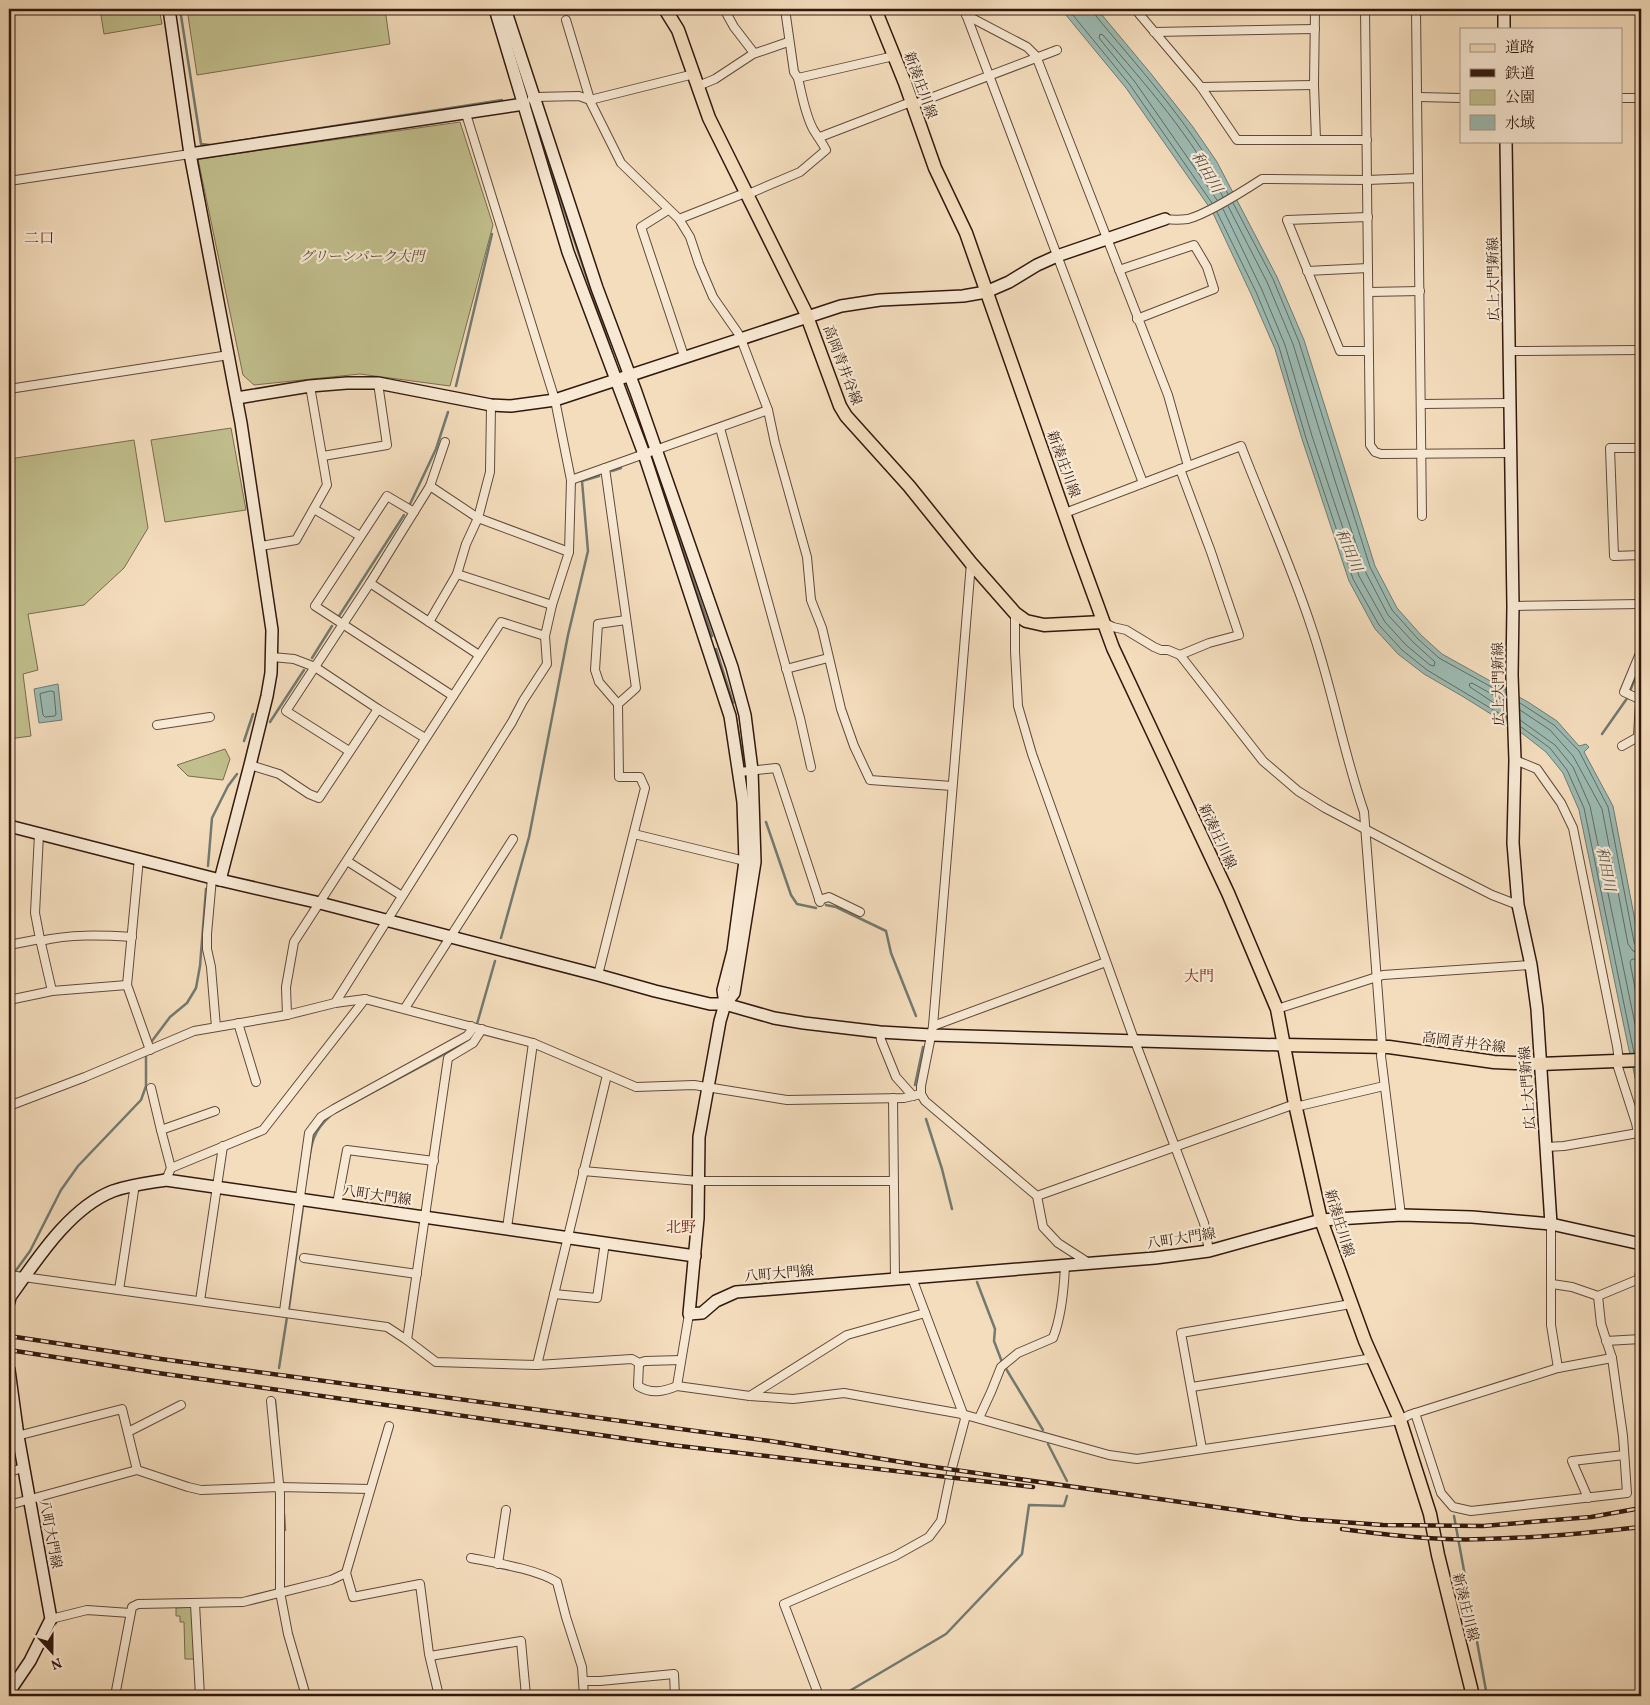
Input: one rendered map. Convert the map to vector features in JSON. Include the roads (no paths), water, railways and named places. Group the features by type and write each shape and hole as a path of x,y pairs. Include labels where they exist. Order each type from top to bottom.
{"main road":[{"name":"高岡青井谷線","path":"665,9 678,30 709,118 808,317 840,406 1015,613 1026,621 1044,625 1103,622"},
{"name":"新湊庄川線","path":"874,9 894,56 935,168 966,233 1103,622 1125,674 1228,893 1277,1009 1295,1105 1322,1220 1351,1304 1400,1420 1430,1514 1472,1696"},
{"name":"高岡青井谷線","path":"1284,1045 1382,1046 1494,1062 1540,1064 1641,1060"}],"street":[{"path":"169,9 190,154 237,398 272,630 272,656 267,696 250,765 216,879 206,934 216,1027"},
{"path":"495,9 568,252 644,454 730,716 732,740 740,772 750,862"},
{"path":"505,9 594,279 630,374 732,667 745,715 752,770 750,862 733,951 723,990 725,1004 720,1021 698,1137 695,1256 689,1314 677,1386"},
{"path":"724,9 731,23 754,53"},
{"path":"679,219 800,172 826,150 810,122 798,78 794,72 788,42 785,9"},
{"path":"1134,9 1200,87 1237,140 1368,140"},
{"path":"1315,9 1314,85 1316,140"},
{"path":"1365,9 1368,140 1370,446 1375,452 1381,454 1510,453"},
{"path":"1416,9 1423,453 1422,516"},
{"path":"1504,9 1504,28"},
{"path":"965,12 1027,46 1036,58 1168,394 1188,466"},
{"path":"965,12 1143,483"},
{"path":"566,20 590,100 620,163 679,219 690,237 713,297 741,339 742,346 768,410 774,443 807,557 811,600 822,628 840,709 854,746 870,780 952,786"},
{"path":"1154,32 1315,29"},
{"path":"9,181 466,114 524,104 535,97 579,96 590,100 696,80 715,79 754,53 788,42"},
{"path":"820,137 1057,50"},
{"path":"798,78 884,60 894,56"},
{"path":"1200,87 1314,85"},
{"path":"1418,97 1460,98"},
{"path":"1622,98 1641,98"},
{"path":"334,1003 547,664 545,636 552,605 569,552 571,480 555,400 466,114"},
{"name":"広上大門新線","path":"1506,142 1513,606 1513,843 1518,905 1531,966 1537,1009 1551,1224"},
{"path":"237,398 310,386 378,383 491,405 511,406 555,400 684,356 841,306 880,300 963,296 986,292 1058,256 1164,219 1177,220 1200,214 1262,179 1367,180 1418,178"},
{"path":"668,210 640,227 684,356"},
{"path":"1368,217 1287,220 1340,351 1368,352"},
{"path":"1119,270 1194,245 1207,267 1214,289 1137,319"},
{"path":"1307,271 1368,268"},
{"path":"1369,292 1420,291"},
{"path":"1510,351 1641,350"},
{"path":"9,389 229,354"},
{"path":"323,456 387,445 378,383"},
{"path":"260,546 296,540 328,485 310,386"},
{"path":"1422,404 1510,403"},
{"path":"429,622 458,574 466,544 478,518 490,472 491,405"},
{"path":"571,480 768,410"},
{"path":"720,428 811,766"},
{"path":"349,751 286,711 370,583 430,486 445,442"},
{"path":"1065,513 1241,446 1311,625 1328,679 1356,790 1364,812 1382,1046 1381,1056 1401,1215"},
{"path":"1641,448 1610,448 1614,556 1641,555"},
{"path":"605,468 636,688 618,704"},
{"path":"1180,469 1239,635 1209,643 1180,654"},
{"path":"430,486 478,518 569,552"},
{"path":"414,512 388,496 315,606 453,696"},
{"path":"314,509 360,536"},
{"path":"971,563 932,1031 921,1094 925,1101 1038,1196 1040,1215 1046,1231 1058,1243 1089,1263"},
{"path":"458,574 552,605"},
{"path":"370,583 480,654"},
{"path":"1513,606 1641,604"},
{"path":"1015,613 1018,706 1032,754 1106,962 1204,1222 1209,1251"},
{"path":"598,975 646,788 640,777 619,777 618,704 599,682 595,670 598,624 626,620"},
{"path":"287,1015 286,987 294,942 501,622 545,636"},
{"path":"1103,622 1126,630 1154,648 1180,654 1263,761 1298,791 1366,830 1492,895 1518,905"},
{"path":"1622,746 1638,737 1640,701 1624,692 1641,651"},
{"path":"272,656 294,659 315,667 425,738"},
{"path":"786,669 828,658"},
{"path":"250,765 279,774 309,794 319,798 378,709"},
{"path":"157,726 210,717"},
{"path":"1514,755 1537,769 1561,803 1572,828 1616,1036 1619,1061 1638,1132 1564,1146 1546,1147"},
{"path":"740,772 776,768 819,901 828,898 860,912"},
{"path":"9,826 216,879 320,903 655,991 710,1004 725,1004 774,1018 880,1032 932,1031 1284,1045"},
{"path":"39,834 35,913 52,991"},
{"path":"634,834 750,862"},
{"path":"405,1008 513,839"},
{"path":"139,858 127,985 150,1050"},
{"path":"348,861 402,896"},
{"path":"9,945 61,936 132,937"},
{"path":"932,1031 1106,962"},
{"path":"1277,1009 1376,977 1531,966"},
{"path":"9,1000 52,991 127,985"},
{"path":"9,1106 85,1077 194,1031 287,1015 334,1003 365,999 534,1042 607,1076 636,1087 694,1085 787,1100 904,1098 921,1094"},
{"path":"171,1168 263,1130 365,999"},
{"path":"238,1023 256,1082"},
{"path":"284,1311 309,1133 321,1117 468,1036 471,1032 471,1026"},
{"path":"408,1340 448,1058 473,1043 482,1030"},
{"path":"880,1032 881,1040 896,1077 913,1096"},
{"path":"507,1228 534,1042"},
{"path":"536,1365 607,1076"},
{"path":"1038,1196 1174,1146 1295,1105 1384,1086"},
{"path":"151,1088 171,1168 166,1180"},
{"path":"893,1098 895,1278"},
{"path":"161,1130 215,1111"},
{"path":"200,1301 223,1146"},
{"path":"338,1204 347,1150 434,1161"},
{"path":"583,1171 698,1181 893,1181"},
{"name":"八町大門線","path":"9,1302 50,1241 88,1204 112,1191 135,1184 166,1180 695,1256"},
{"path":"119,1290 135,1184"},
{"name":"八町大門線","path":"689,1314 702,1313 716,1301 736,1292 1155,1258 1209,1251 1322,1220 1401,1215 1472,1217 1551,1224 1641,1244"},
{"path":"1551,1224 1551,1325 1558,1368"},
{"path":"554,1294 597,1298 605,1242"},
{"path":"304,1258 417,1274"},
{"path":"1552,1284 1572,1287 1598,1296 1639,1280 1641,1264"},
{"path":"979,1418 1001,1366 1018,1354 1053,1338 1058,1327 1065,1265"},
{"path":"9,1275 284,1311 387,1327 408,1340 436,1362 536,1365 632,1359 639,1364"},
{"path":"819,1696 784,1604 895,1556 929,1537 941,1521 965,1419 912,1278"},
{"path":"1415,1413 1440,1493 1453,1506 1470,1511 1628,1493 1612,1358 1601,1324 1598,1296"},
{"path":"1202,1449 1181,1333 1351,1304"},
{"path":"750,1396 847,1336 926,1313"},
{"path":"1606,1341 1641,1339"},
{"path":"1192,1387 1373,1358"},
{"path":"639,1364 638,1386 648,1391 666,1391 677,1386 750,1396 793,1398 844,1393 962,1414 1109,1455 1137,1459 1400,1420 1415,1413 1558,1368 1612,1358"},
{"path":"639,1364 645,1361 681,1360"},
{"name":"八町大門線","path":"9,1370 13,1437 23,1468 51,1619"},
{"path":"271,1401 280,1494 280,1592 288,1634 306,1696"},
{"path":"128,1432 181,1405"},
{"path":"13,1437 122,1409 137,1470"},
{"path":"389,1426 346,1573 353,1597 420,1584 430,1656 439,1696"},
{"path":"1588,1498 1572,1460 1624,1455"},
{"path":"9,1472 23,1468"},
{"path":"9,1505 137,1470 188,1488 201,1490 278,1487 370,1489"},
{"path":"498,1564 506,1510"},
{"path":"472,1558 551,1578 557,1582 582,1667 584,1696"},
{"path":"115,1696 132,1607 138,1604 243,1602 331,1580 346,1573"},
{"path":"195,1604 200,1696"},
{"path":"10,1689 30,1661 51,1619 88,1610 130,1613"},
{"path":"430,1656 521,1641 526,1696"},
{"path":"583,1681 609,1681 674,1674 675,1696"}],"water":[{"name":"和田川","path":"1061,9 1097,9 1193,127 1217,162 1277,277 1304,340 1375,566 1397,608 1421,635 1442,654 1528,702 1557,721 1579,746 1586,744 1589,747 1584,752 1613,806 1641,952 1641,1105 1579,810 1563,773 1546,752 1523,734 1424,674 1398,654 1375,629 1349,581 1302,439 1275,349 1212,211 1126,88"},
{"path":"58,684 62,720 39,723 34,689"}],"waterway":[{"path":"180,9 201,144 210,145"},
{"path":"226,143 502,100"},
{"path":"535,123 612,353"},
{"path":"456,386 492,234"},
{"path":"410,504 436,449 448,412"},
{"path":"640,420 646,438"},
{"path":"612,471 621,468"},
{"path":"655,468 712,636"},
{"path":"501,938 529,837 568,635 588,551 582,481 599,476"},
{"path":"339,616 404,515"},
{"path":"312,658 332,626"},
{"path":"716,649 733,703"},
{"path":"1630,691 1641,664"},
{"path":"270,722 304,670"},
{"path":"1602,734 1628,697"},
{"path":"735,713 744,766"},
{"path":"244,741 253,714"},
{"path":"208,866 212,818 228,786 237,774"},
{"path":"746,776 747,784"},
{"path":"766,822 791,895 797,904 816,908"},
{"path":"152,1041 170,1017 187,1003 196,988 200,966 206,889"},
{"path":"826,905 836,907 886,931 891,953 916,1016"},
{"path":"477,1024 495,961"},
{"path":"334,1113 467,1042 474,1034"},
{"path":"915,1085 923,1047"},
{"path":"9,1280 30,1251 61,1190 78,1166 141,1100 146,1086 146,1056"},
{"path":"307,1174 312,1142 323,1123 330,1116"},
{"path":"926,1119 952,1209"},
{"path":"289,1308 303,1206"},
{"path":"977,1282 995,1329 994,1341 1002,1362"},
{"path":"279,1368 287,1317"},
{"path":"1005,1367 1043,1430"},
{"path":"275,1400 278,1431"},
{"path":"1048,1444 1067,1481"},
{"path":"841,1696 946,1634 1022,1554 1029,1505 1064,1506 1067,1496"},
{"path":"284,1514 285,1530"},
{"path":"1454,1516 1487,1696"}],"railway":[{"path":"9,1336 161,1359 770,1441 920,1465 1300,1519 1383,1525 1483,1526 1591,1517 1641,1508"},
{"path":"9,1350 158,1373 671,1445 1033,1487"},
{"path":"1342,1529 1413,1537 1466,1539 1543,1536 1641,1527"}],"district":[{"name":"二口","path":"39,238"},
{"name":"大門","path":"1199,976"},
{"name":"北野","path":"681,1227"}],"park label":[{"name":"グリーンパーク大門","path":"362,256"}]}
